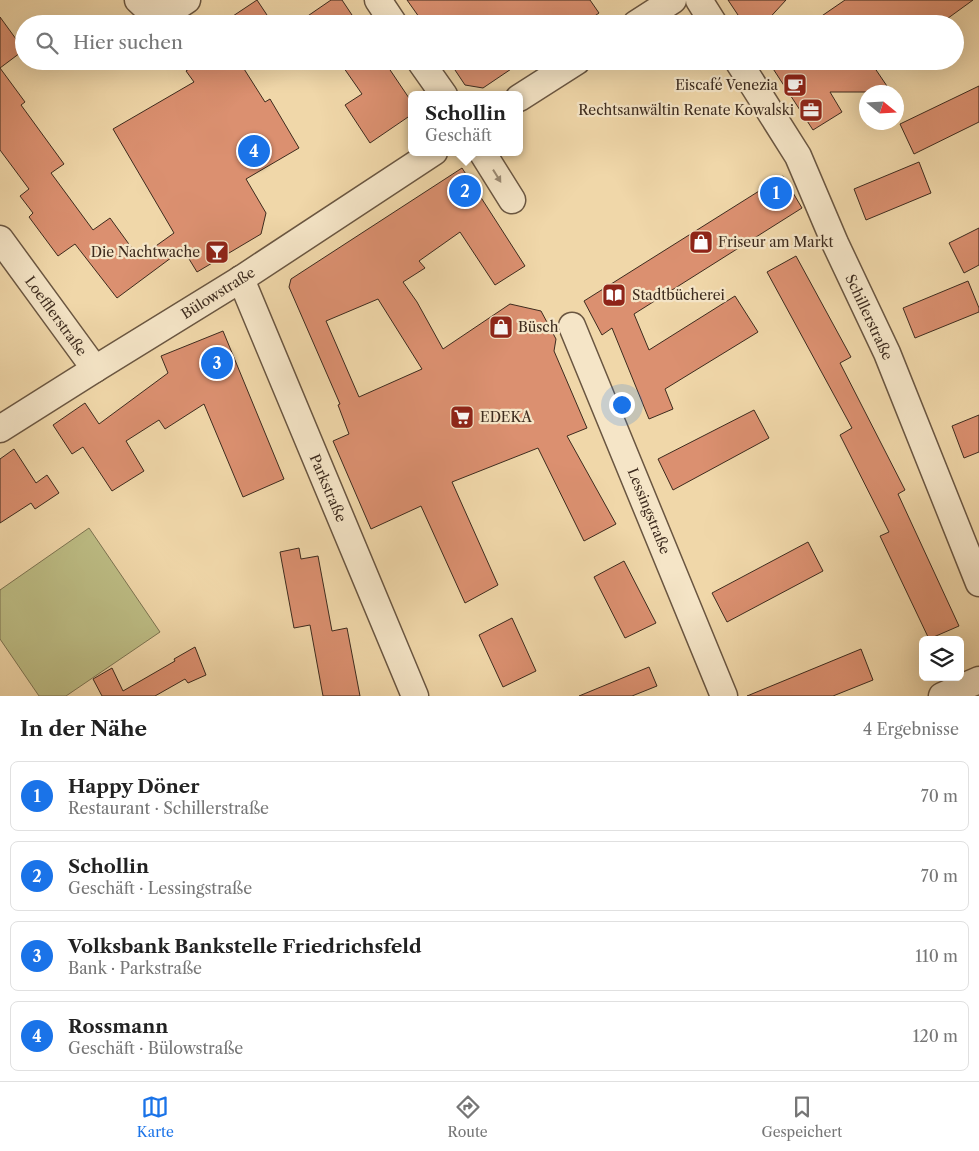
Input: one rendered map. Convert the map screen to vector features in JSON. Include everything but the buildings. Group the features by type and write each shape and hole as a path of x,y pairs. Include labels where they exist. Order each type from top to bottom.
{"street":[{"path":"138,0 153,14 172,10 187,0"},
{"path":"378,0 388,15"},
{"path":"650,15 673,0"},
{"path":"699,0 708,15"},
{"path":"426,70 441,91"},
{"path":"523,95 563,70"},
{"name":"Schillerstraße","path":"744,70 798,156 835,243 887,353 979,583"},
{"name":"Bülowstraße","path":"0,429 95,368 241,279 428,156"},
{"path":"484,156 512,200"},
{"name":"Loefflerstraße","path":"0,239 95,368"},
{"name":"Parkstraße","path":"241,279 415,696"},
{"name":"Lessingstraße","path":"572,326 724,696"},
{"path":"942,696 979,680"}],"green space":[{"path":"89,528 160,632 66,696 39,696 0,639 0,590"}],"place":[{"name":"Eiscafé Venezia","path":"795,85"},
{"name":"Rechtsanwältin Renate Kowalski","path":"811,110"},
{"name":"Rossmann","path":"254,151"},
{"name":"Schollin","path":"465,191"},
{"name":"Happy Döner","path":"776,193"},
{"name":"Friseur am Markt","path":"701,242"},
{"name":"Die Nachtwache","path":"217,252"},
{"name":"Stadtbücherei","path":"614,295"},
{"name":"Büsch","path":"501,327"},
{"name":"Volksbank Bankstelle Friedrichsfeld","path":"217,363"},
{"name":"EDEKA","path":"462,417"}]}
